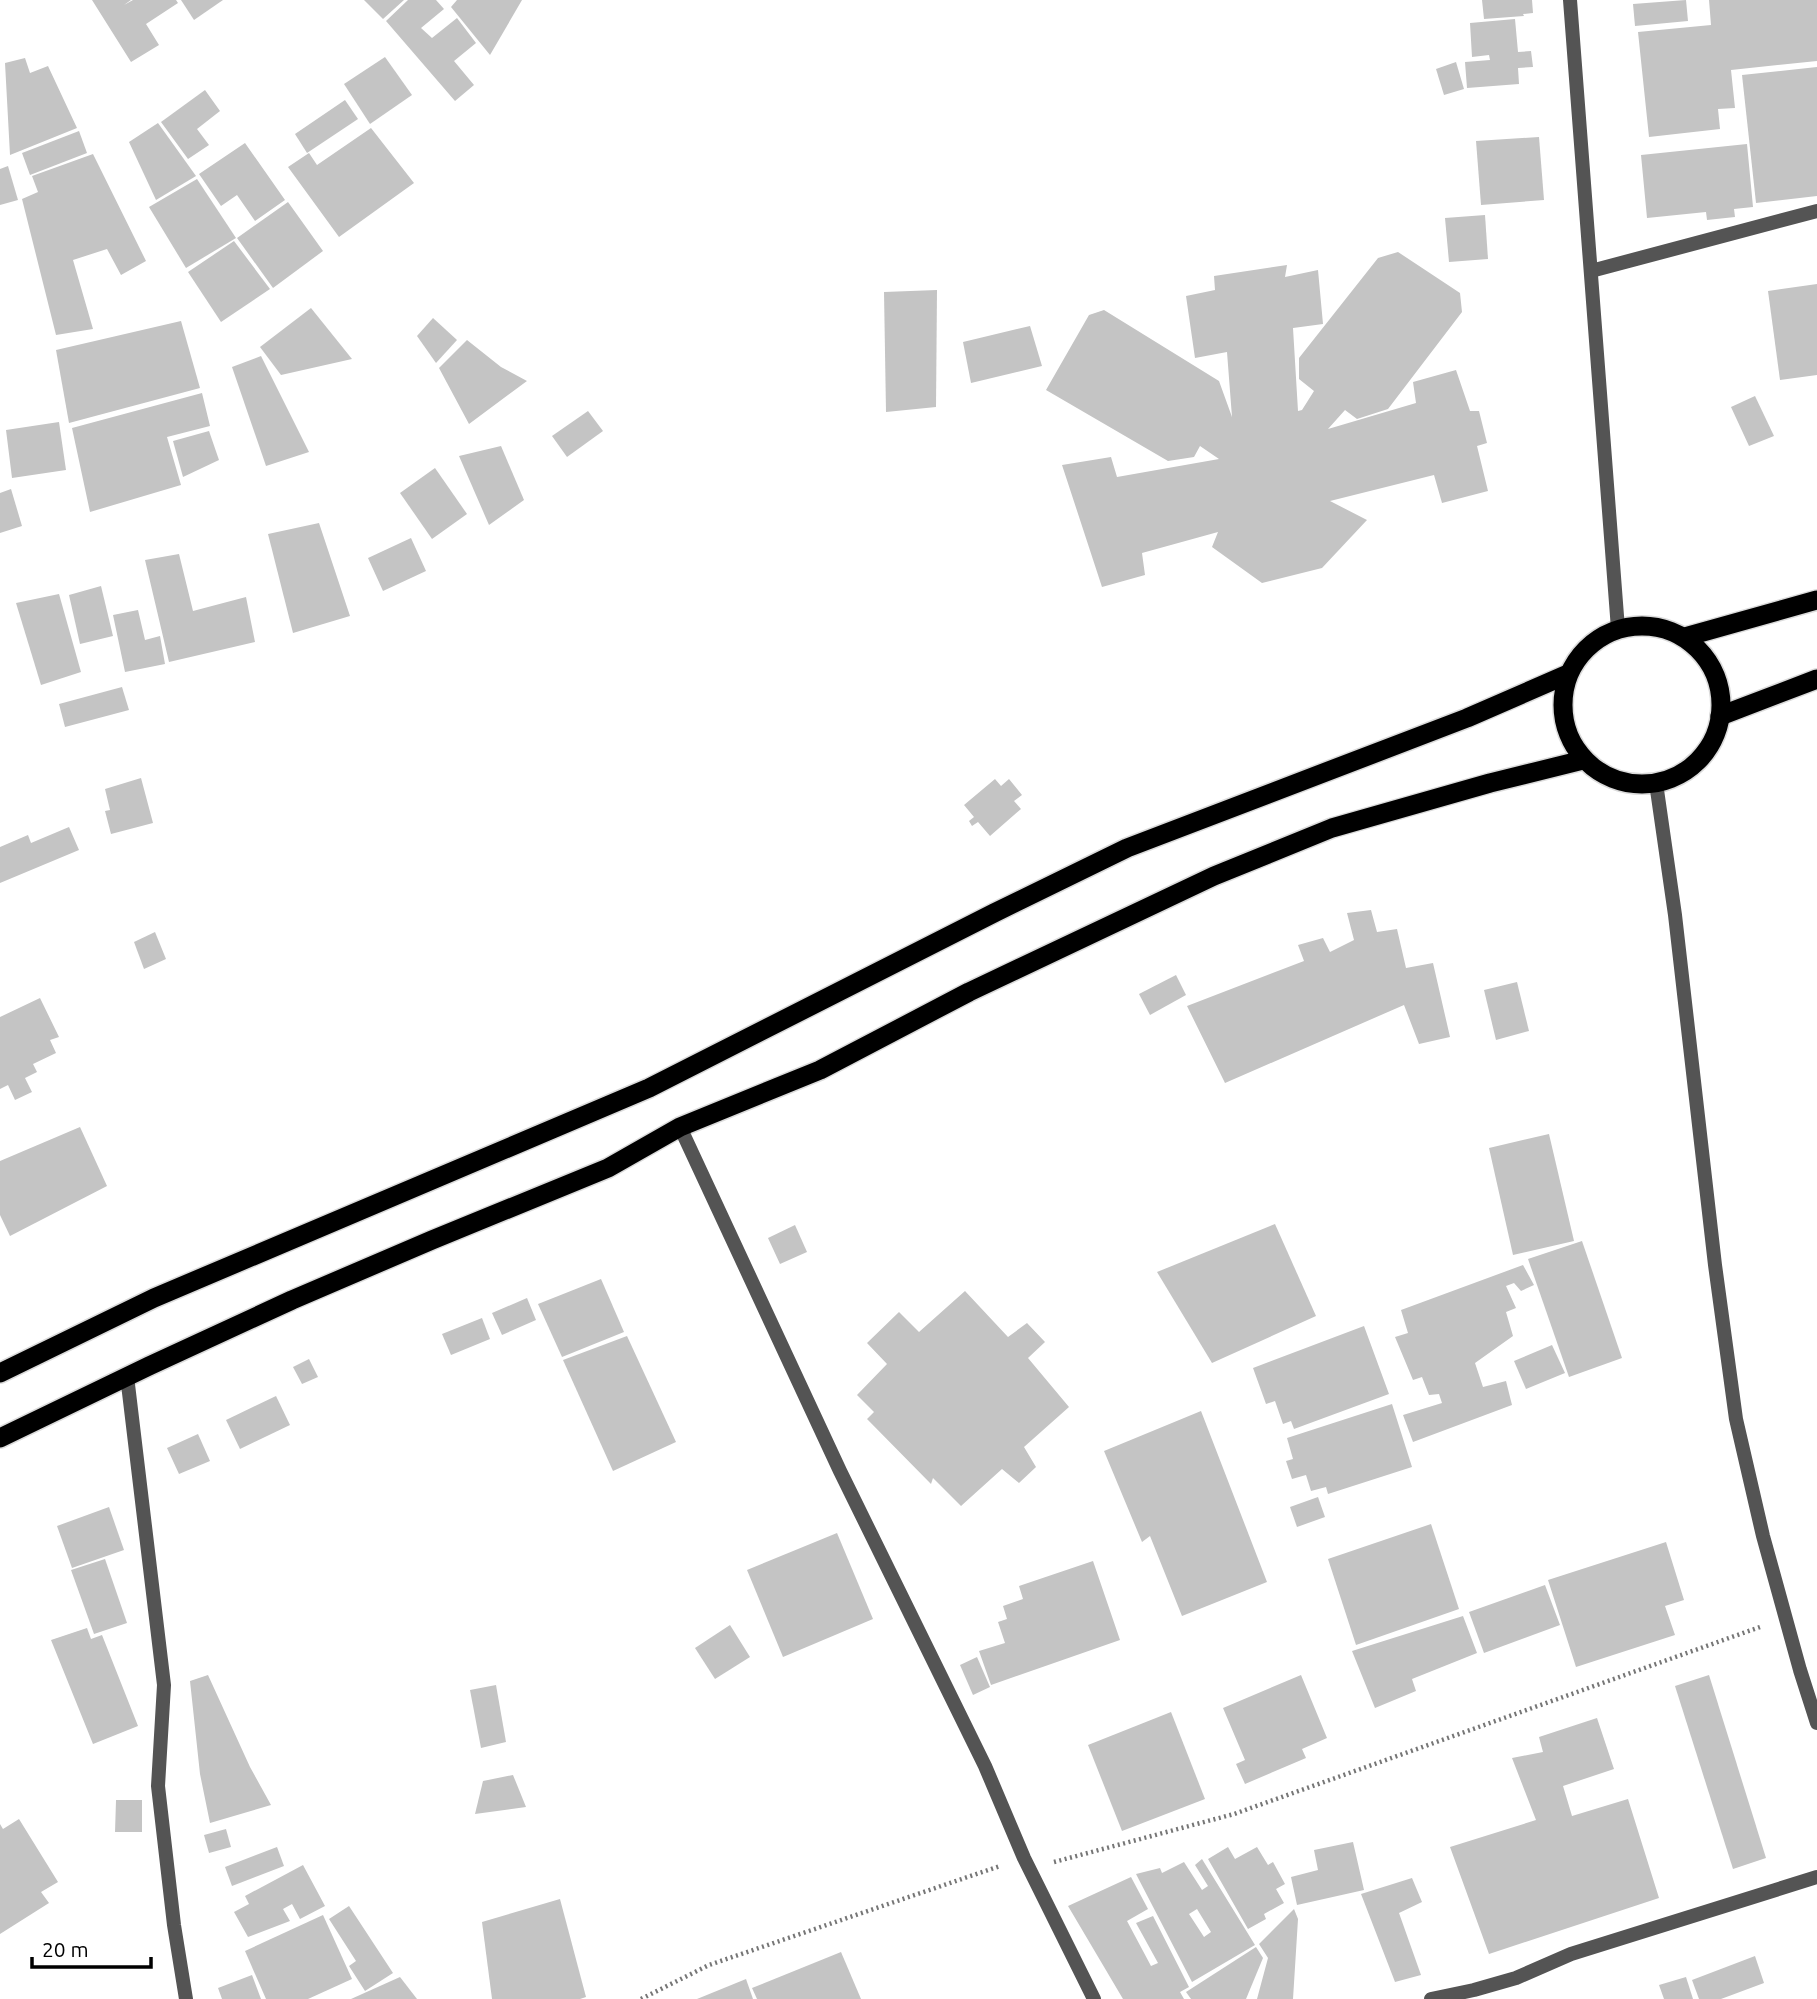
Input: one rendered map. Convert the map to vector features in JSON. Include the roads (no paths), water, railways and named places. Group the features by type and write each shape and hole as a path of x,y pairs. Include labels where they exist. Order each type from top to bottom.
{"highway":[{"path":"1685,638 1817,600"},
{"path":"1641,625 1664,628 1685,638 1702,653 1714,672 1721,694 1720,716 1709,747 1700,759 1680,774 1656,783 1622,782 1601,773 1583,760 1570,740 1563,719 1562,696 1569,674 1580,654 1598,639 1618,629 1641,625"},
{"path":"0,1373 154,1298 649,1088 1127,848 1467,718 1569,674"},
{"path":"1720,716 1817,679"},
{"path":"0,1438 292,1300 608,1168 680,1127 820,1070 993,980 1249,862 1332,828 1490,783 1583,760"}],"street":[{"path":"1570,0 1618,629"},
{"path":"1591,271 1817,211"},
{"path":"1656,783 1675,915 1715,1265 1737,1419 1763,1536 1817,1723"},
{"path":"680,1127 840,1471 985,1766 1024,1858 1094,1999"},
{"path":"127,1376 164,1685 158,1786 174,1925 186,1999"},
{"path":"1432,1999 1476,1995 1571,1954 1817,1877"}]}
